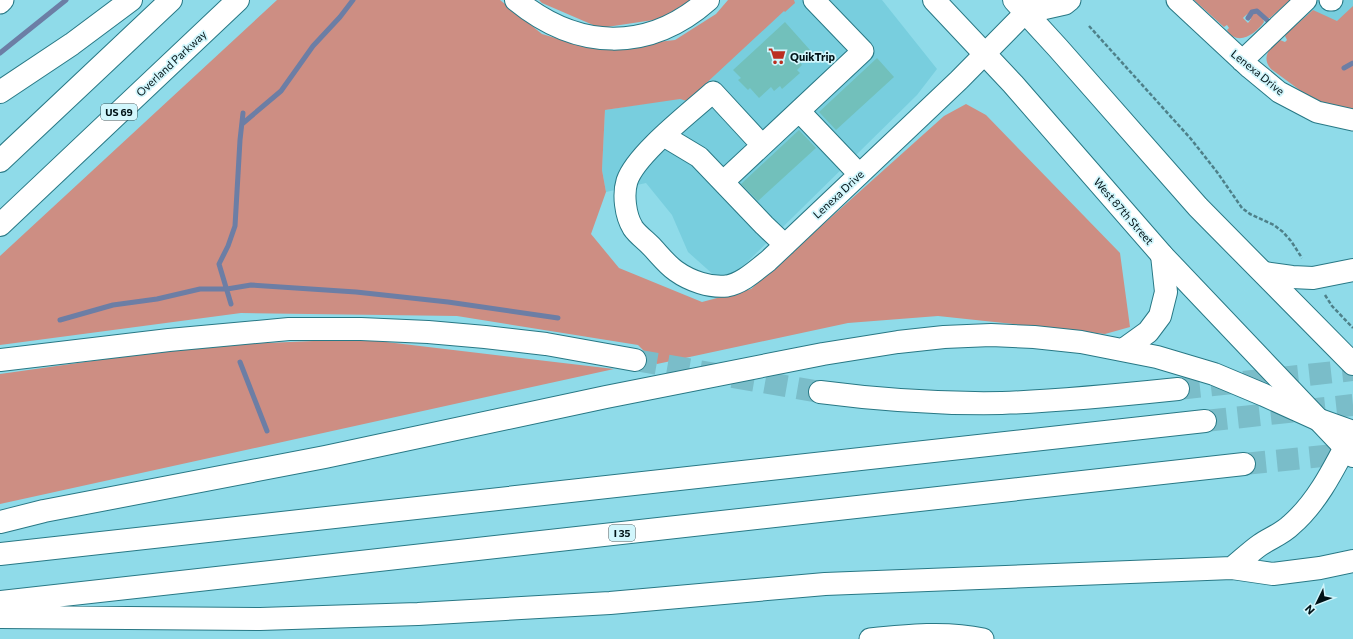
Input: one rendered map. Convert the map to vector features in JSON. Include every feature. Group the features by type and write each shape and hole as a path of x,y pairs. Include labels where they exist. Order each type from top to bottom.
{"main road":[{"path":"0,92 72,44 131,0"},
{"path":"0,161 171,0"},
{"name":"Overland Parkway","path":"0,225 238,0"},
{"path":"516,0 530,12 569,32 611,39 632,37 655,32 675,24 693,13 708,0"},
{"name":"West 87th Street","path":"934,0 1017,90 1162,255 1317,420"},
{"path":"1024,4 1063,53 1198,207 1353,364"},
{"path":"1123,350 1148,332 1160,316 1166,292 1162,255"},
{"path":"1264,273 1313,278 1353,270"},
{"path":"0,360 169,340 282,330 361,329 428,332 485,337 546,344 635,360"},
{"path":"0,522 44,511 325,457 606,396 823,354 898,342 944,337 991,335 1027,336 1081,342 1123,350 1157,357 1214,374 1264,395 1317,420 1351,440 1308,508 1291,526 1261,545 1232,568"},
{"path":"820,392 862,398 952,403 1002,403 1046,401 1178,389"},
{"path":"0,554 1205,421"},
{"name":"I 35","path":"0,602 1244,464"},
{"path":"0,617 260,619 418,614 610,603 825,584 1232,568 1273,574 1320,568 1353,561"}],"street":[{"path":"0,3 3,0"},
{"path":"722,182 863,51 814,0"},
{"path":"1024,4 1065,4 1070,0"},
{"name":"Lenexa Drive","path":"1177,0 1242,61 1279,92 1317,112 1353,120"},
{"path":"1242,61 1306,0"},
{"name":"Lenexa Drive","path":"664,136 633,168 627,181 625,207 633,228 675,270 696,282 713,286 727,286 744,280 768,261 959,80 984,54 1024,4"},
{"path":"762,146 713,92 664,136 699,157 785,245"},
{"path":"799,111 859,174"},
{"path":"870,639 930,634 983,639"}],"path":[{"path":"1089,26 1191,139 1217,172 1242,208 1258,218 1274,225 1291,240 1313,278 1332,306 1353,328"}],"shaded area":[{"path":"277,0 500,0 542,34 585,47 631,45 675,40 716,14 728,0 794,0 795,3 785,12 784,11 687,101 680,99 605,110 602,170 606,192 591,234 619,268 702,302 751,289 944,116 966,104 986,115 1120,253 1130,327 1105,334 938,316 848,323 657,364 638,345 457,316 241,313 0,345 0,256"},
{"path":"539,0 691,0 660,19 600,28 542,3"},
{"path":"784,0 882,0 937,69 917,95 737,272 716,277 688,252 672,215 646,183 606,192 602,170 605,110 680,98"},
{"path":"1194,0 1290,0 1270,18 1267,18 1257,10 1247,14 1243,18 1248,23 1253,13 1256,12 1264,22 1256,31 1246,37 1236,38 1227,30 1229,28 1227,25 1224,27"},
{"path":"1250,0 1353,0 1353,45 1324,36"},
{"path":"1353,6 1353,110 1322,103 1312,98 1271,69 1268,65 1267,57 1270,49 1280,40 1285,42 1287,40 1285,36 1286,34 1313,10 1337,21"},
{"path":"361,339 614,369 0,504 0,374 198,346"}],"building":[{"name":"QuikTrip","path":"785,22 810,50 799,61 802,65 797,70 800,73 782,89 780,86 774,91 771,87 759,98 750,88 748,90 738,80 741,78 733,70"},
{"name":"QuikTrip","path":"877,58 894,77 836,130 819,112"},
{"path":"799,130 816,148 758,201 741,184"}],"waterway":[{"path":"0,53 66,0"},
{"path":"242,124 281,91 313,46 340,17 353,0"},
{"path":"1248,18 1252,12 1257,11 1267,20"},
{"path":"1344,68 1353,63"},
{"path":"231,304 219,264 228,246 235,226 243,113"},
{"path":"60,320 113,305 157,299 200,289 227,289 251,285 356,292 448,302 558,318"},
{"path":"240,362 267,431"}],"tunnel":[{"path":"635,360 820,392"},
{"path":"1178,389 1353,370"},
{"path":"1205,421 1353,405"},
{"path":"1244,464 1353,453"}],"place":[{"name":"QuikTrip","path":"777,56"}]}
